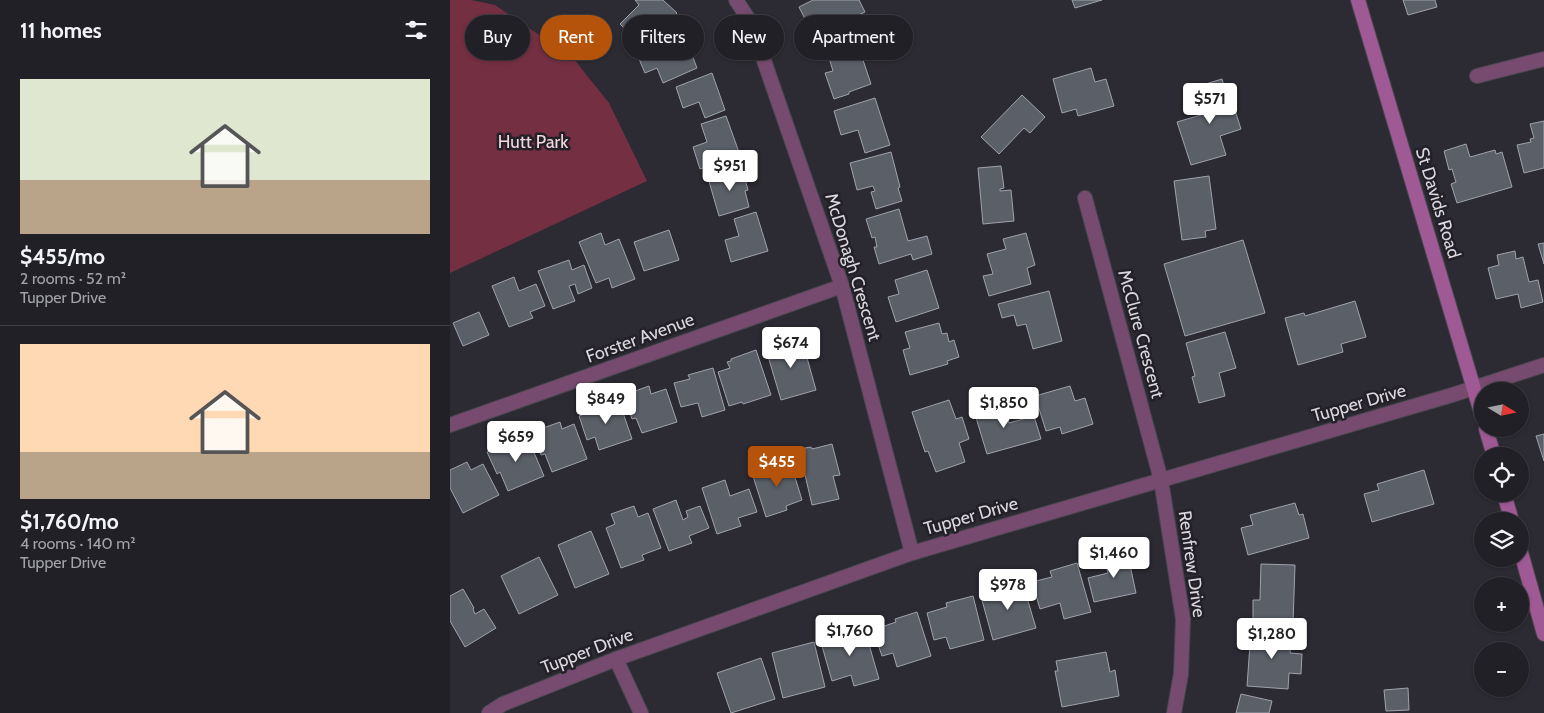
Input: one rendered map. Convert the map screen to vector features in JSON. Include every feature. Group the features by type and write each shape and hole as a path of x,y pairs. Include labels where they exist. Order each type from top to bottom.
{"main road":[{"name":"St Davids Road","path":"1358,0 1474,388"},
{"path":"1525,567 1544,634"}],"street":[{"name":"McDonagh Crescent","path":"736,0 751,23 842,286 912,553"},
{"path":"1477,76 1544,59"},
{"name":"McClure Crescent","path":"1085,198 1161,480"},
{"name":"Forster Avenue","path":"450,425 842,286"},
{"name":"Tupper Drive","path":"1492,382 1544,365"},
{"name":"Tupper Drive","path":"489,713 503,704 616,659 912,553 1474,388"},
{"name":"Renfrew Drive","path":"1161,480 1183,619 1181,674 1174,713"},
{"path":"616,659 641,713"}],"green space":[{"name":"Hutt Park","path":"450,0 471,0 495,5 510,15 465,15 465,60 530,60 530,29 540,36 540,60 575,60 609,103 647,181 450,273"}],"building":[{"path":"635,0 663,0 677,13 675,15 629,15 639,5"},
{"path":"813,0 859,0 865,12 859,15 803,15 799,7"},
{"path":"1072,0 1102,0 1075,8"},
{"path":"1403,0 1435,0 1437,7 1408,15"},
{"path":"639,60 694,60 697,68 663,83 657,68 645,73"},
{"path":"830,60 863,60 871,84 834,99 825,73 833,71"},
{"path":"1091,68 1095,82 1106,79 1114,106 1078,116 1076,109 1062,113 1053,79"},
{"path":"712,73 725,110 705,118 699,102 683,108 676,87"},
{"path":"1222,79 1228,99 1231,98 1241,129 1220,136 1226,155 1191,165 1177,122 1201,115 1199,109 1206,107 1199,86"},
{"path":"1022,95 1045,117 1030,133 1024,128 999,154 981,137"},
{"path":"875,98 890,145 865,153 858,130 841,135 834,111"},
{"path":"726,116 740,155 700,169 693,147 707,142 701,124"},
{"path":"1544,121 1544,168 1524,173 1517,145 1531,142 1530,139 1534,138 1530,124"},
{"path":"1466,144 1470,157 1495,150 1496,154 1502,152 1512,187 1457,203 1451,184 1456,182 1452,169 1449,170 1444,151"},
{"path":"891,152 902,201 876,209 871,192 875,191 873,186 857,190 850,163"},
{"path":"1001,166 1004,188 1000,189 1000,191 1011,190 1014,221 983,224 978,168"},
{"path":"742,168 748,190 745,191 749,207 719,216 708,178"},
{"path":"1209,176 1216,229 1205,231 1206,237 1182,240 1174,181"},
{"path":"899,209 908,241 927,236 932,254 913,260 911,254 879,264 874,247 877,247 875,237 872,238 866,219"},
{"path":"756,212 768,251 731,262 725,240 739,236 734,219"},
{"path":"669,230 679,260 644,271 634,242"},
{"path":"601,233 605,245 619,239 635,279 612,288 609,278 596,283 579,242"},
{"path":"1026,233 1035,265 1027,268 1031,284 989,296 983,276 993,274 987,254 1006,249 1003,239"},
{"path":"1243,240 1265,313 1185,336 1164,264"},
{"path":"1544,243 1544,264 1538,244"},
{"path":"1515,251 1516,259 1523,257 1529,282 1538,280 1543,302 1521,308 1518,294 1496,299 1488,268 1499,265 1497,255"},
{"path":"569,260 572,270 584,265 592,288 578,294 575,284 569,286 575,301 553,309 538,271"},
{"path":"927,270 939,308 896,322 888,297 899,294 895,280"},
{"path":"514,277 519,291 536,284 545,306 530,312 533,318 509,327 492,286"},
{"path":"1049,291 1062,341 1033,349 1026,324 1017,326 1014,315 1002,318 998,304"},
{"path":"1355,301 1366,337 1341,344 1343,352 1298,365 1285,318 1304,313 1305,316"},
{"path":"479,312 489,335 463,346 453,323"},
{"path":"939,323 942,334 947,333 949,342 954,340 959,357 947,361 948,364 910,375 903,350 910,348 905,332"},
{"path":"1225,332 1236,368 1219,373 1225,396 1199,403 1192,377 1195,376 1186,343"},
{"path":"784,340 786,345 802,340 816,390 781,400 765,346"},
{"path":"756,350 771,395 743,404 742,402 729,406 718,372 730,368 727,362 731,361 731,359"},
{"path":"713,368 725,410 702,417 698,403 681,407 674,383 690,379 688,375"},
{"path":"649,386 651,394 666,389 677,422 642,433 636,418 632,419 624,395"},
{"path":"1070,386 1075,401 1085,398 1093,424 1062,434 1060,427 1046,431 1035,396"},
{"path":"618,398 632,439 599,450 595,437 587,440 579,416 596,410 594,406"},
{"path":"949,400 956,419 962,417 969,439 959,443 965,462 936,472 928,451 925,452 912,412"},
{"path":"1004,402 1009,423 1034,416 1041,439 987,454 974,411"},
{"path":"560,422 562,429 574,424 587,459 552,472 545,454 541,455 532,432"},
{"path":"1544,434 1544,461 1536,436"},
{"path":"527,436 544,476 508,491 500,472 497,474 487,452"},
{"path":"832,444 840,475 833,476 839,499 812,505 799,449 811,447 812,449"},
{"path":"790,461 802,500 786,506 787,510 766,517 752,473"},
{"path":"467,462 471,470 483,464 499,495 463,513 450,488 450,470"},
{"path":"1424,470 1434,504 1372,522 1364,494 1379,490 1377,484"},
{"path":"725,480 730,496 749,489 757,512 738,518 741,526 717,534 702,488"},
{"path":"676,500 683,520 688,517 686,511 700,506 709,528 689,536 692,543 669,551 653,509"},
{"path":"1295,503 1299,515 1303,514 1309,538 1248,555 1241,528 1253,525 1250,515"},
{"path":"634,506 638,517 648,513 661,548 642,555 644,560 621,568 606,528 615,524 611,514"},
{"path":"591,531 609,574 575,588 558,545"},
{"path":"1127,551 1136,593 1094,602 1088,578 1108,573 1104,556"},
{"path":"539,557 558,595 519,614 501,576"},
{"path":"1077,563 1091,612 1064,619 1060,603 1040,609 1032,582 1052,577 1050,571"},
{"path":"1261,564 1295,565 1293,624 1253,623 1253,600 1260,600"},
{"path":"1022,581 1036,628 993,640 980,593"},
{"path":"463,589 474,608 475,614 484,609 496,628 465,647 450,621 450,596"},
{"path":"973,596 984,640 950,649 946,637 934,640 927,613 947,607 946,603"},
{"path":"917,612 931,656 897,667 893,653 882,656 873,630 896,622 895,619"},
{"path":"864,627 879,679 854,686 851,675 832,681 820,639"},
{"path":"1251,631 1292,634 1290,653 1302,654 1301,674 1289,673 1288,689 1247,686"},
{"path":"814,642 825,687 783,698 772,653"},
{"path":"1106,652 1110,672 1115,670 1119,696 1062,707 1055,671 1058,671 1056,661"},
{"path":"761,658 775,699 731,713 717,673"},
{"path":"1408,688 1409,710 1386,711 1384,690"},
{"path":"1241,694 1272,701 1269,713 1236,713"}]}
